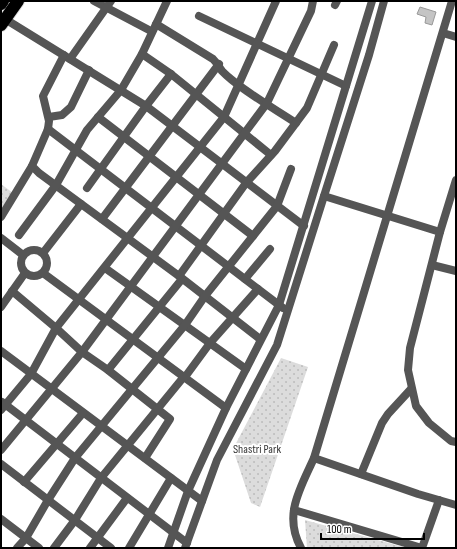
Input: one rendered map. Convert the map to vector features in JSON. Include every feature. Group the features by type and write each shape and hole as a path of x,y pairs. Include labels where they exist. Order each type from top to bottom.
{"highway":[{"path":"3,22 18,1"}],"street":[{"path":"94,1 106,9 149,30"},
{"path":"1,217 32,166 48,129 49,117 43,102 43,96 67,57 111,1"},
{"path":"19,234 56,185 87,130 121,90 142,54 167,1"},
{"path":"276,1 224,117 56,328 30,374 2,405 25,420 174,533 186,546 217,460 277,345 369,55 384,1"},
{"path":"1,450 82,352 267,103 313,1"},
{"path":"168,548 188,491 226,408 260,339 279,305 372,1"},
{"path":"301,548 293,528 292,520 298,494 314,458 452,1"},
{"path":"199,16 346,86"},
{"path":"3,22 67,57 146,106 304,226"},
{"path":"156,24 219,64 222,70 239,84 296,123"},
{"path":"443,33 456,37"},
{"path":"108,370 159,307 246,183 271,155 307,108 320,74 334,44"},
{"path":"142,54 171,74 271,155"},
{"path":"102,219 219,64"},
{"path":"49,117 62,115 71,107 89,70"},
{"path":"87,188 171,74"},
{"path":"98,117 253,236"},
{"path":"48,129 288,312"},
{"path":"32,166 81,204 181,277 260,339"},
{"path":"17,548 26,538 48,500 76,458 157,357 185,325 205,296 230,267 277,206 291,169"},
{"path":"456,180 440,232 410,348 408,370 416,406 429,423 451,441 456,442"},
{"path":"324,196 440,232"},
{"path":"43,253 81,204"},
{"path":"1,238 23,255"},
{"path":"245,279 270,249"},
{"path":"33,250 43,253 48,263 43,273 32,276 26,273 21,263 23,255 33,250"},
{"path":"432,265 456,271"},
{"path":"105,268 246,369"},
{"path":"1,307 26,273"},
{"path":"43,273 226,408"},
{"path":"54,548 75,520 101,478 182,379 185,378 210,343 258,289"},
{"path":"12,291 82,352 108,370 170,419 145,458"},
{"path":"1,352 202,500"},
{"path":"361,474 382,423 388,414 411,389"},
{"path":"24,482 83,413"},
{"path":"314,458 456,505"},
{"path":"1,464 111,548"},
{"path":"129,548 171,478"},
{"path":"90,548 127,498"},
{"path":"294,510 422,548 439,500"},
{"path":"1,519 39,548"}],"green space":[{"path":"1,184 13,193 1,209"},
{"name":"Shastri Park","path":"281,358 308,367 260,507 251,503 233,449"},
{"path":"305,520 407,548 307,548"}],"building":[{"path":"420,7 436,12 432,25 425,23 426,17 417,14"}]}
